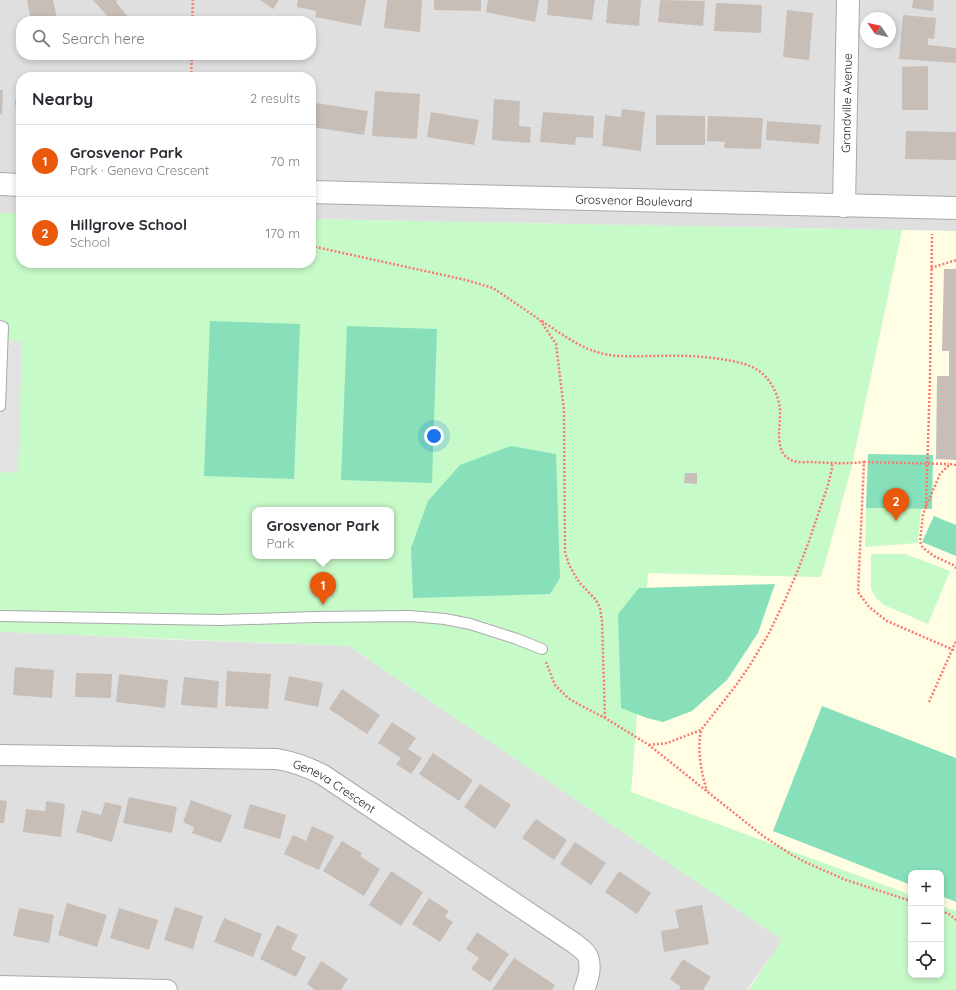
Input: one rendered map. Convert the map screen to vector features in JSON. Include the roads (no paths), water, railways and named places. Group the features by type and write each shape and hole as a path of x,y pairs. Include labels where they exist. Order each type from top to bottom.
{"street":[{"name":"Grandville Avenue","path":"844,206 848,0"},
{"path":"0,184 16,185"},
{"name":"Grosvenor Boulevard","path":"316,192 956,208"},
{"name":"Geneva Crescent","path":"0,755 277,760 292,762 308,767 323,775 574,943 588,956 590,966 589,979 584,990"},
{"path":"0,986 167,990"}],"lane":[{"path":"0,326 3,326 0,406"},
{"path":"0,616 220,620 410,616 444,619 470,624 517,639 542,649"}],"place":[{"name":"Hillgrove School","path":"896,521"},
{"name":"Grosvenor Park","path":"323,605"}]}
